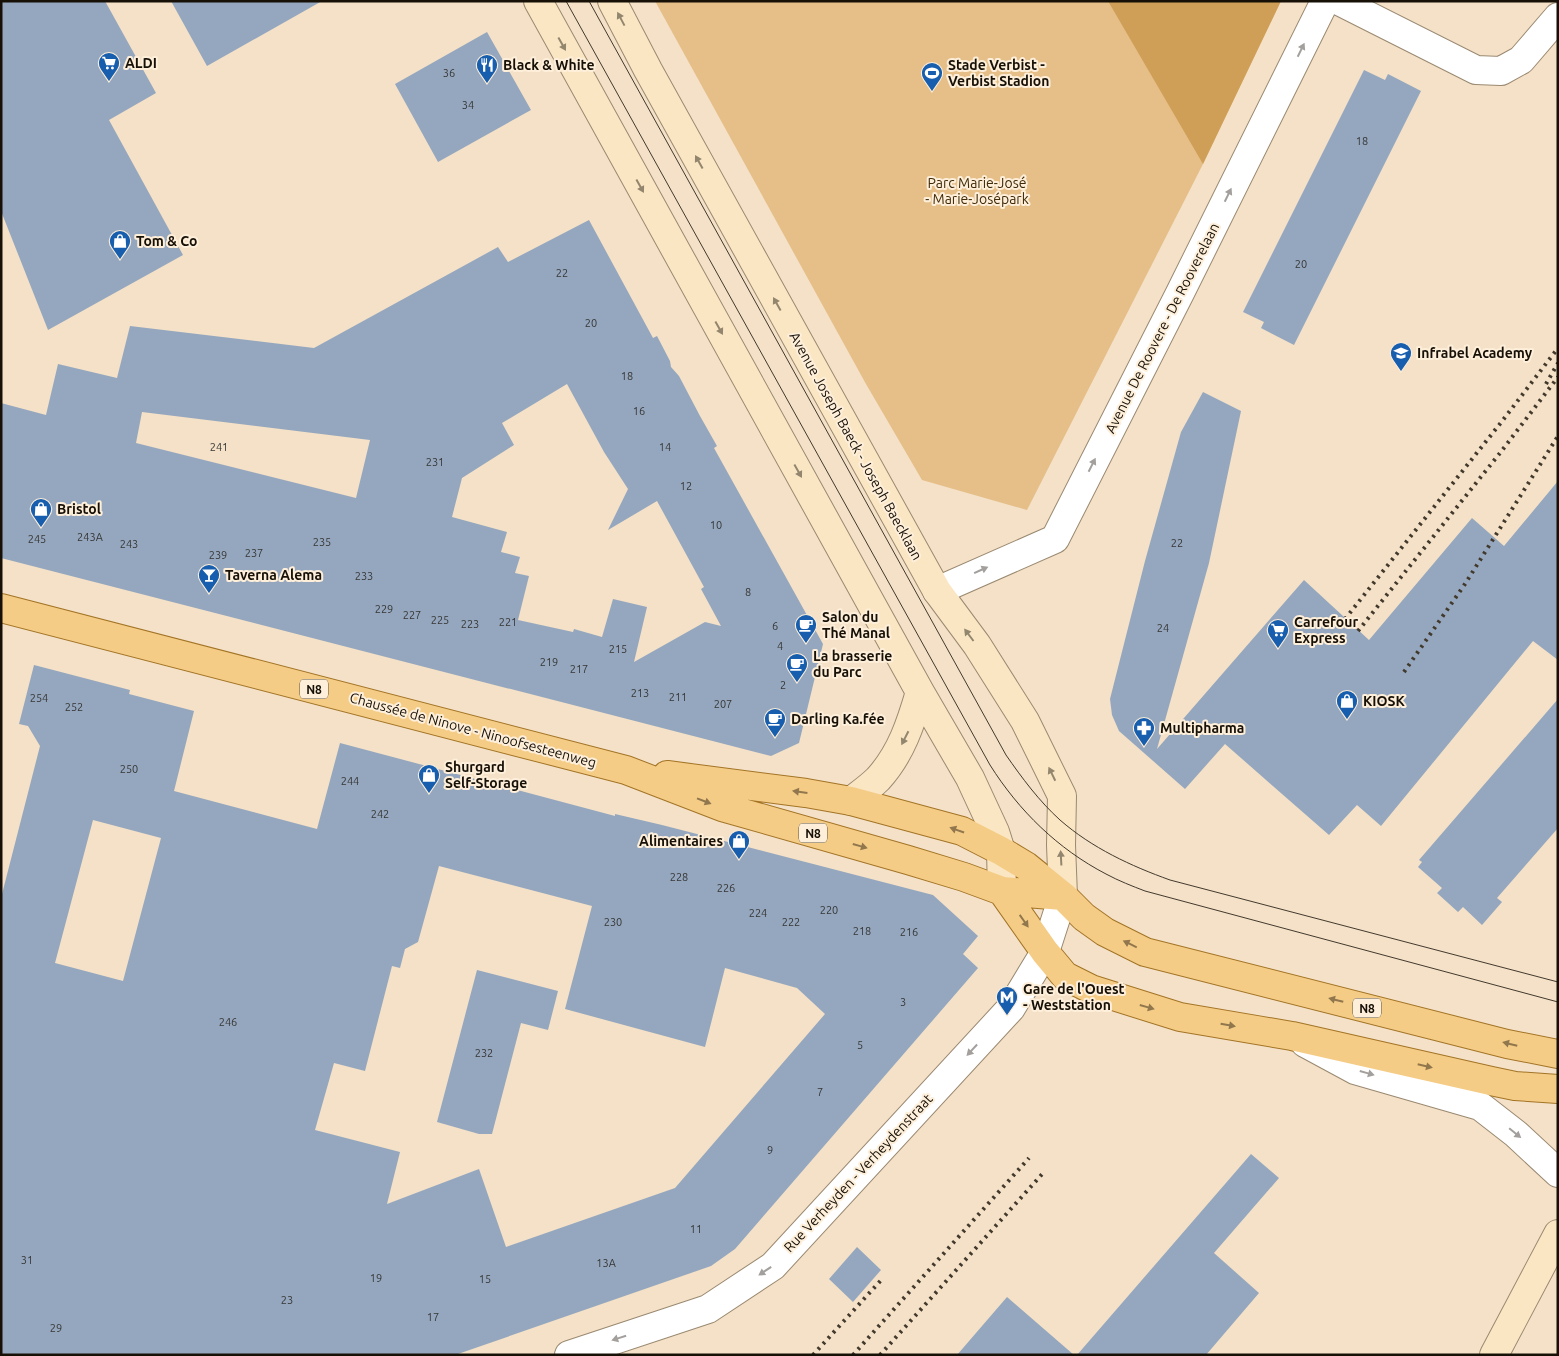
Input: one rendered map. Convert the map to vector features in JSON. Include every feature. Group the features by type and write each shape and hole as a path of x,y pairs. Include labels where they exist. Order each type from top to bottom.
{"main road":[{"name":"Chaussée de Ninove - Ninoofsesteenweg","path":"1,608 626,770 722,808 915,862 1002,891 1063,896"},
{"name":"Chaussée de Ninove - Ninoofsesteenweg","path":"626,770 806,793 851,801 962,831 1026,866 1063,896 1084,917 1105,932 1145,952 1507,1044 1558,1054"},
{"path":"1002,891 1044,952 1065,976 1091,989 1180,1017 1292,1036 1515,1086 1558,1089"}],"street":[{"path":"538,1 920,692 970,778 995,832 1001,851 1002,891"},
{"name":"Avenue Joseph Baeck - Joseph Baecklaan","path":"612,1 648,70 937,591 977,645 1025,721 1062,796 1063,896"},
{"name":"Avenue De Roovere - De Rooverelaan","path":"937,591 1055,539 1325,1"},
{"path":"1339,1 1476,70 1501,71 1521,60 1558,17"},
{"path":"851,801 877,779 895,756 910,726 920,692"},
{"name":"Rue Verheyden - Verheydenstraat","path":"569,1355 708,1309 773,1266 1010,1008 1044,952 1063,896"},
{"path":"1292,1036 1355,1070 1480,1106 1516,1134 1558,1173"},
{"path":"1494,1355 1558,1234"}],"green space":[{"name":"Parc Marie-José - Marie-Josépark","path":"655,1 1281,1 1203,164 1027,510 922,480 866,384"}],"shaded area":[{"path":"1108,1 1281,1 1203,164"}],"building":[{"path":"1,1 105,1 156,93 109,120 183,255 48,330 1,211"},
{"path":"171,1 322,1 207,66"},
{"path":"487,32 531,110 438,162 395,84"},
{"path":"1364,70 1385,80 1388,74 1421,91 1294,345 1261,328 1264,322 1243,312"},
{"path":"589,220 653,338 657,336 670,361 671,367 679,376 717,446 714,448 823,644 799,743 771,756 1,558 1,403 46,415 58,364 117,378 130,326 314,348 498,247 508,262","holes":["567,384 604,452 628,489 608,530 657,501 704,587 701,589 721,626 705,622 634,662 647,607 613,599 602,637 574,629 573,632 518,620 529,576 515,573 520,557 501,552 507,532 452,517 462,478 514,445 502,423","142,412 370,440 356,498 136,443"]},
{"path":"1203,392 1241,411 1209,563 1157,749 1304,580 1369,640 1472,518 1504,546 1558,481 1558,660 1533,641 1381,826 1357,805 1329,835 1225,744 1185,789 1119,731 1112,715 1110,699 1145,561 1181,432"},
{"path":"34,665 130,690 129,694 194,711 174,791 317,829 340,743 615,816 615,814 662,825 933,895 978,936 963,954 978,968 735,1249 711,1266 455,1355 1,1355 1,898 40,746 28,726 19,724","holes":["93,820 161,838 123,981 55,963","439,866 592,906 565,1009 705,1047 725,968 797,988 825,1014 675,1188 506,1247 479,1169 387,1204 400,1152 315,1130 334,1063 365,1071 392,966 400,968 405,949 418,942"]},
{"path":"1558,699 1558,828 1497,898 1502,902 1482,925 1463,907 1458,912 1437,893 1442,888 1418,867 1422,862 1419,860"},
{"path":"477,970 558,991 548,1030 521,1023 492,1134 479,1134 437,1122"},
{"path":"1251,1154 1279,1178 1214,1253 1259,1293 1206,1355 1077,1355"},
{"path":"857,1247 881,1270 853,1302 829,1279"},
{"path":"1007,1297 1074,1355 957,1355"}],"tram line":[{"path":"566,1 990,765 1001,782 1027,813 1056,841 1088,864 1116,879 1145,891 1558,1002"},
{"path":"589,1 1006,755 1031,789 1052,813 1072,830 1099,848 1141,869 1170,880 1558,982"}],"railway":[{"path":"1345,619 1558,348"},
{"path":"1546,384 1558,363"},
{"path":"1358,631 1558,377"},
{"path":"1404,672 1465,584 1558,436"},
{"path":"853,1355 1029,1158"},
{"path":"880,1355 1044,1172"},
{"path":"813,1355 883,1278"}],"place":[{"name":"ALDI","path":"109,82"},
{"name":"Black & White","path":"487,84"},
{"name":"Stade Verbist - Verbist Stadion","path":"932,92"},
{"name":"Tom & Co","path":"120,260"},
{"name":"Infrabel Academy","path":"1401,372"},
{"name":"Bristol","path":"41,528"},
{"name":"Taverna Alema","path":"209,594"},
{"name":"Salon du Thé Manal","path":"806,644"},
{"name":"Carrefour Express","path":"1278,649"},
{"name":"La brasserie du Parc","path":"797,683"},
{"name":"KIOSK","path":"1347,720"},
{"name":"Darling Ka.fée","path":"775,738"},
{"name":"Multipharma","path":"1144,747"},
{"name":"Shurgard Self-Storage","path":"429,794"},
{"name":"Alimentaires","path":"739,860"},
{"name":"Gare de l'Ouest - Weststation","path":"1007,1016"}]}
